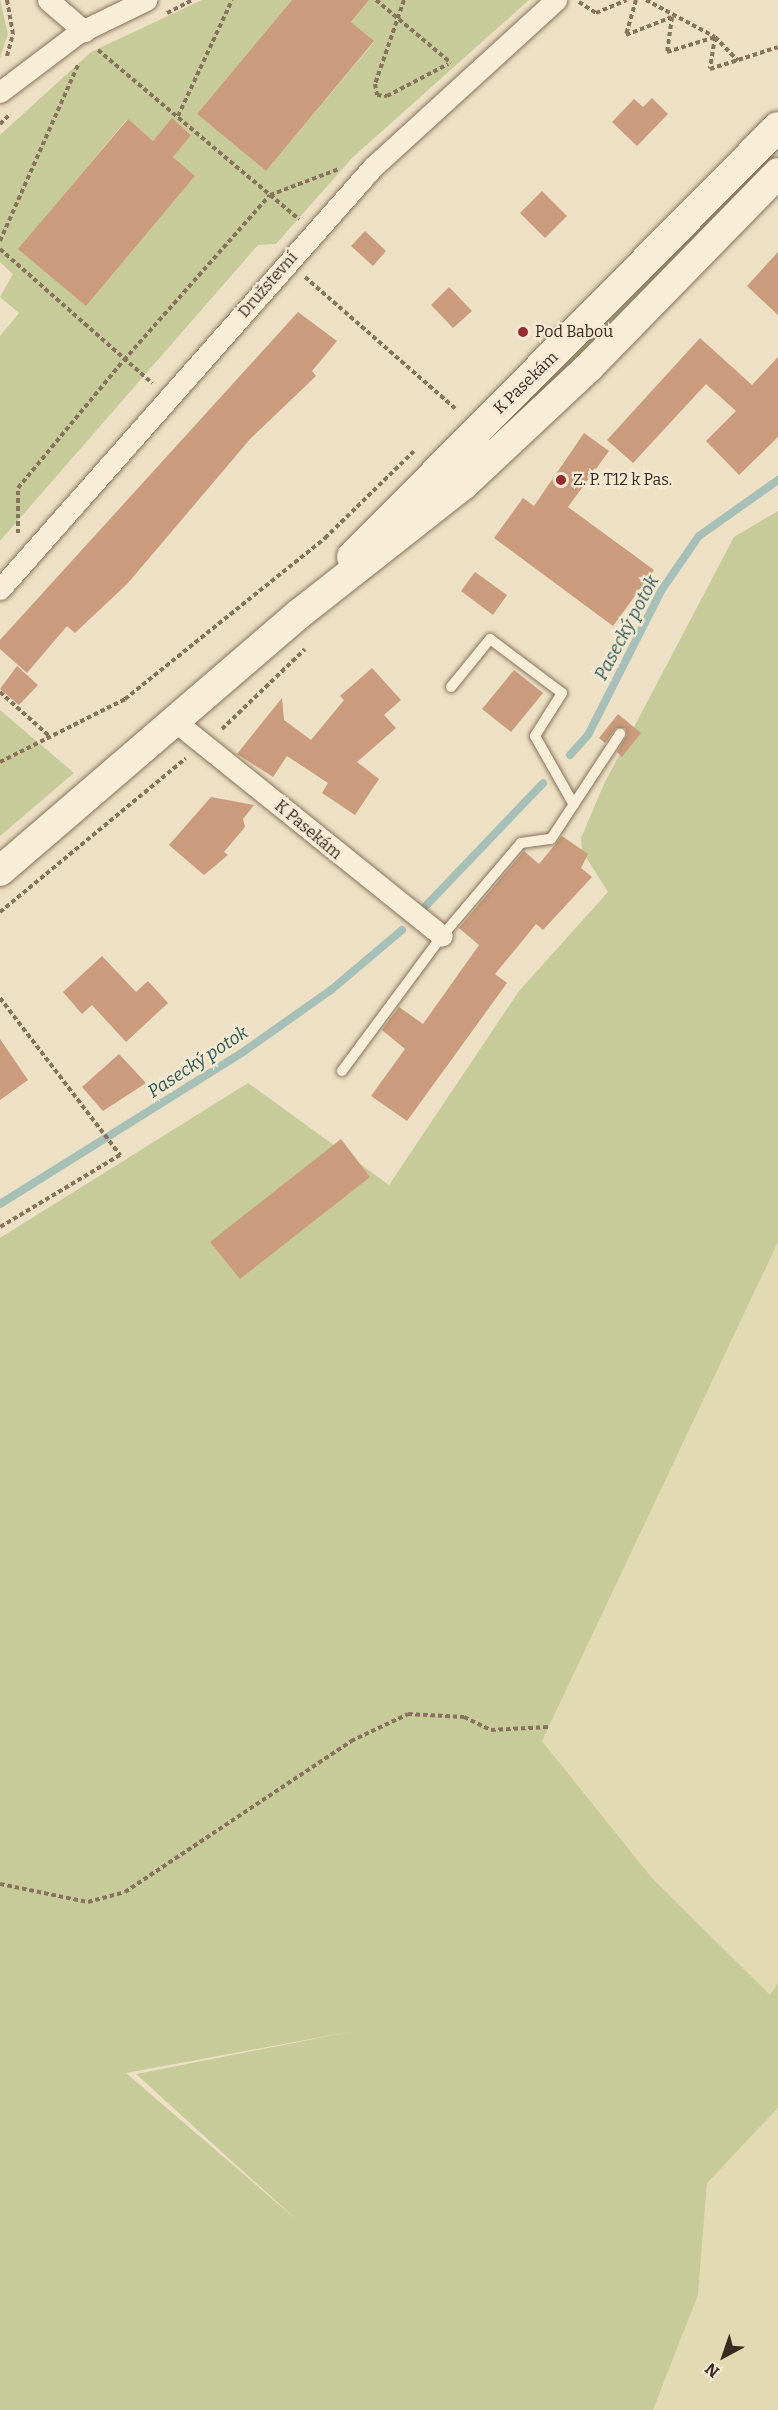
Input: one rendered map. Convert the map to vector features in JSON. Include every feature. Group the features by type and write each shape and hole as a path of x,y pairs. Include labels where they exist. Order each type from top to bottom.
{"street":[{"path":"48,0 90,39"},
{"path":"0,92 90,39 146,0"},
{"name":"Družstevní","path":"0,589 393,146 468,82 556,0"},
{"name":"K Pasekám","path":"0,871 299,614 778,127"},
{"name":"K Pasekám","path":"299,614 408,533 500,452 778,173"},
{"name":"K Pasekám","path":"176,722 442,936"}],"lane":[{"path":"451,687 490,639 562,693 535,736 574,805"},
{"path":"342,1071 442,936 521,843 551,839 620,734"}],"path":[{"path":"1,65 13,34 8,0"},
{"path":"164,14 193,0"},
{"path":"178,116 232,0"},
{"path":"376,0 451,63 468,82"},
{"path":"404,0 375,84 377,95 387,96 451,63"},
{"path":"576,0 596,13 626,0"},
{"path":"636,0 626,35 672,17"},
{"path":"646,0 672,17 715,37 738,61"},
{"path":"672,17 667,52 715,37"},
{"path":"715,37 711,69 778,47"},
{"path":"90,39 105,43"},
{"path":"89,52 90,39"},
{"path":"90,39 302,222"},
{"path":"0,241 82,57 63,70"},
{"path":"0,124 14,111"},
{"path":"18,540 18,488 124,360 270,195 343,167"},
{"path":"0,249 124,360 153,383"},
{"path":"288,262 457,410"},
{"path":"449,417 464,403"},
{"path":"0,762 125,699 325,538 424,442"},
{"path":"0,692 49,736"},
{"path":"0,998 120,1155 0,1227"},
{"path":"0,1884 88,1902 125,1892 351,1741 408,1714 464,1717 491,1730 549,1727"}],"shaded area":[{"path":"778,1242 778,1983 770,1996 652,1878 542,1741"},
{"path":"778,2108 778,2410 653,2410 698,2295 707,2183"}],"green space":[{"path":"0,0 8,34 0,58"},
{"path":"202,0 292,0 197,114 266,171 374,42 351,22 369,0 529,0 353,157 276,244 258,245 0,541 0,336 19,313 0,297 13,274 0,262 0,135 91,52","holes":["127,119 153,141 172,119 191,134 173,157 195,176 86,306 19,249"]},
{"path":"778,148 767,168 464,470 461,465"},
{"path":"778,511 778,1242 542,1741 652,1878 770,1995 778,1983 778,2108 707,2183 698,2295 653,2410 0,2410 0,1238 248,1083 389,1185 519,991 608,892 582,851 581,838 604,784 734,537","holes":["354,2031 136,2074 298,2221 126,2073"]},
{"path":"0,710 74,773 0,836"}],"building":[{"path":"292,0 369,0 351,22 374,41 266,171 197,114"},
{"path":"652,98 668,114 637,146 612,122 634,99 643,107"},
{"path":"172,118 191,135 173,157 195,176 86,306 18,249 128,119 153,141"},
{"path":"542,191 567,216 545,238 520,213"},
{"path":"365,231 386,251 373,266 351,246"},
{"path":"778,252 778,315 747,286"},
{"path":"449,287 472,311 453,328 431,305"},
{"path":"298,312 337,341 312,371 316,376 251,438 128,583 75,633 67,626 27,673 0,649 0,640"},
{"path":"700,338 752,385 778,357 778,437 739,475 706,441 736,411 706,384 633,463 607,440"},
{"path":"584,433 609,451 568,507 654,570 613,626 494,538 523,498 534,506"},
{"path":"475,572 507,595 493,615 461,591"},
{"path":"17,666 38,685 19,705 0,689"},
{"path":"372,668 401,700 384,715 396,728 357,762 379,779 355,815 322,793 328,783 287,756 273,777 237,754 282,698 284,720 311,740 344,700 340,696"},
{"path":"514,670 543,693 511,732 482,709"},
{"path":"618,714 641,733 622,757 617,752 627,735 625,728 616,728 605,743 599,738"},
{"path":"211,797 254,805 243,819 245,827 224,852 228,855 204,875 169,845"},
{"path":"562,836 588,854 581,868 592,877 543,930 536,924 495,974 507,983 407,1121 371,1096 405,1049 382,1030 399,1007 423,1024 479,945 459,928 524,851 539,864"},
{"path":"102,956 136,992 148,981 168,1003 126,1042 92,1005 82,1014 63,992"},
{"path":"0,1039 28,1080 0,1100"},
{"path":"119,1054 146,1083 103,1111 82,1087"},
{"path":"341,1139 370,1177 240,1279 210,1242"}],"waterway":[{"name":"Pasecký potok","path":"570,755 588,735 661,591 699,536 778,480"},
{"name":"Pasecký potok","path":"418,914 543,783"},
{"name":"Pasecký potok","path":"0,1204 243,1052 331,990 402,930"}],"place":[{"name":"Pod Babou","path":"523,332"},
{"name":"Z. P. T12 k Pas.","path":"561,480"}]}
